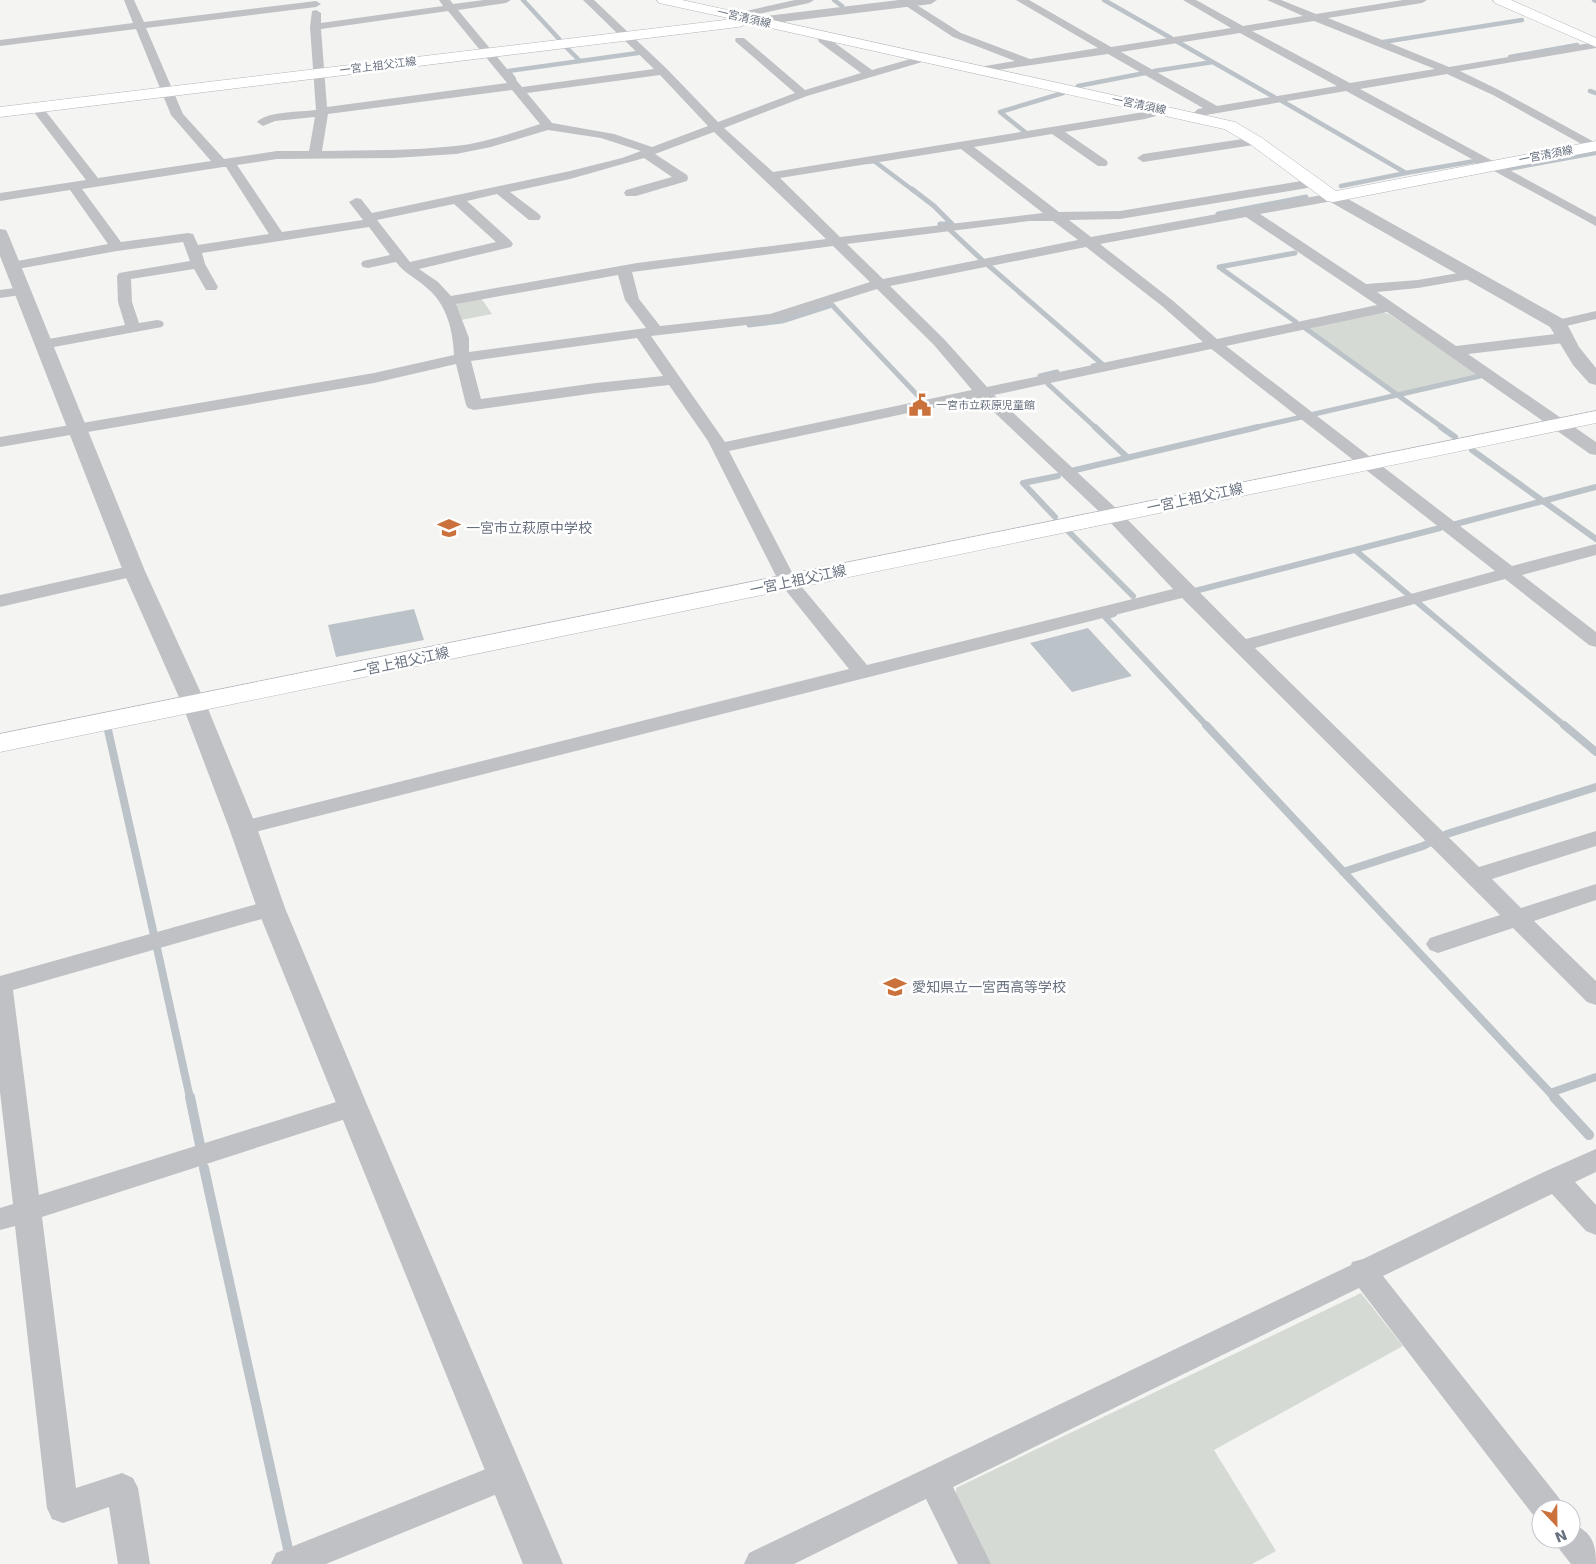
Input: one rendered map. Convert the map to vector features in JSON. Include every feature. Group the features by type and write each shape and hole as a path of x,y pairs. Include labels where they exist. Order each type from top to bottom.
{"main road":[{"name":"一宮清須線","path":"664,0 1229,125 1256,141 1333,197 1595,147"},
{"path":"1500,0 1596,44"},
{"name":"一宮上祖父江線","path":"0,112 756,21"},
{"name":"一宮上祖父江線","path":"0,743 1596,417"}],"street":[{"path":"129,0 142,26 178,114 220,163 230,164 278,237"},
{"path":"315,27 446,4 506,0"},
{"path":"588,0 663,71 715,126 770,176 836,243 939,342 984,391 1113,515 1241,646 1596,996"},
{"path":"736,16 809,0"},
{"path":"756,21 931,0"},
{"path":"1021,0 1215,110"},
{"path":"1188,0 1596,222"},
{"path":"1272,0 1448,70 1496,93 1595,147"},
{"path":"977,70 1422,0"},
{"path":"0,43 317,2 315,27 322,112 315,154"},
{"path":"905,2 957,35 1028,62"},
{"path":"446,4 548,126"},
{"path":"821,35 823,40 870,74"},
{"path":"740,40 803,94"},
{"path":"1195,117 1202,112 1596,44"},
{"path":"133,328 125,302 124,276 278,237 369,221 457,198 598,168 649,153 715,126 803,94 925,58"},
{"path":"263,122 273,118 663,71"},
{"path":"36,107 62,144 95,182"},
{"path":"770,176 1163,110"},
{"path":"0,197 277,155 394,154 456,150 487,144 548,126 610,136 637,144 682,178 631,194"},
{"path":"1053,129 1102,164"},
{"path":"1142,158 1256,141"},
{"path":"963,144 1167,303 1214,343 1596,641"},
{"path":"448,301 624,269 1028,217 1120,215 1313,183"},
{"path":"74,187 117,247"},
{"path":"500,190 534,217"},
{"path":"0,442 374,378 462,357 572,341 772,318 880,284 1088,242 1333,197 1470,275 1561,331 1584,367 1596,379"},
{"path":"368,264 403,262 506,244 457,198"},
{"path":"356,202 403,262 433,285 448,301 462,338 462,357 474,405 596,388 675,380"},
{"path":"1249,213 1390,307 1596,450"},
{"path":"0,234 12,284 43,344 134,571 194,704 243,828 271,908 543,1564"},
{"path":"12,284 117,247 188,237 211,287"},
{"path":"624,269 632,300 675,380 719,448 788,582 862,672"},
{"path":"1363,289 1418,284 1470,275"},
{"path":"719,448 1390,307"},
{"path":"1454,351 1561,331 1596,315"},
{"path":"43,344 157,324"},
{"path":"1241,646 1596,549"},
{"path":"0,601 134,571"},
{"path":"243,828 1186,591"},
{"path":"1474,877 1596,838"},
{"path":"1438,944 1596,892"},
{"path":"134,1564 122,1488 63,1508 0,986 271,908"},
{"path":"0,1219 352,1107"},
{"path":"760,1564 1362,1271 1596,1160"},
{"path":"1554,1180 1596,1223"},
{"path":"1362,1271 1540,1499"},
{"path":"287,1564 506,1476"},
{"path":"933,1480 976,1564"},
{"path":"1579,1549 1590,1564"}],"shaded area":[{"path":"481,298 492,314 461,320 455,306 459,302"},
{"path":"1379,312 1389,314 1479,375 1398,394 1307,328"},
{"path":"414,609 424,640 336,657 328,625"},
{"path":"1088,628 1132,676 1072,692 1030,643"},
{"path":"1361,1293 1403,1346 1214,1450 1276,1551 1252,1564 990,1564 956,1498 956,1488"}],"waterway":[{"path":"523,0 560,40"},
{"path":"834,0 842,6"},
{"path":"1104,0 1171,38"},
{"path":"1383,42 1522,20"},
{"path":"1176,41 1213,62"},
{"path":"1510,57 1577,45"},
{"path":"567,48 580,61"},
{"path":"514,79 508,71 638,53"},
{"path":"1154,71 1213,62"},
{"path":"1213,62 1274,97"},
{"path":"1078,86 1145,73"},
{"path":"1590,91 1596,93"},
{"path":"1025,132 1000,112 1063,93"},
{"path":"1282,101 1406,173"},
{"path":"1508,169 1595,153"},
{"path":"867,162 874,161 914,191"},
{"path":"1406,173 1475,161 1479,162"},
{"path":"1341,186 1406,173"},
{"path":"912,189 934,206 952,224 940,224"},
{"path":"1218,214 1306,197"},
{"path":"950,230 982,260"},
{"path":"1295,253 1219,267 1296,322"},
{"path":"988,265 1102,364 1093,366"},
{"path":"749,325 782,321 832,305 921,399"},
{"path":"1305,328 1397,395"},
{"path":"1040,376 1057,372"},
{"path":"1397,395 1480,376"},
{"path":"1048,384 1096,428"},
{"path":"1310,415 1397,395"},
{"path":"1397,395 1443,428"},
{"path":"1253,428 1302,417"},
{"path":"1095,427 1127,457"},
{"path":"1071,471 1258,427"},
{"path":"1441,427 1455,437"},
{"path":"1472,450 1543,501"},
{"path":"1055,517 1023,483 1058,476"},
{"path":"1543,501 1596,487"},
{"path":"1452,525 1543,501"},
{"path":"1543,501 1596,539"},
{"path":"1187,593 1440,528"},
{"path":"1068,531 1133,596"},
{"path":"1355,550 1565,726"},
{"path":"1114,614 1105,617 1207,726"},
{"path":"1206,725 1343,872"},
{"path":"1564,725 1596,752"},
{"path":"108,730 154,935"},
{"path":"1343,872 1423,846 1447,834 1596,787"},
{"path":"1343,872 1550,1093"},
{"path":"157,948 190,1098"},
{"path":"1550,1093 1596,1077"},
{"path":"1550,1093 1555,1098"},
{"path":"190,1097 200,1145"},
{"path":"1554,1097 1589,1135"},
{"path":"204,1168 288,1549"}],"place":[{"name":"一宮市立萩原児童館","path":"920,405"},
{"name":"一宮市立萩原中学校","path":"449,528"},
{"name":"愛知県立一宮西高等学校","path":"895,987"}]}
